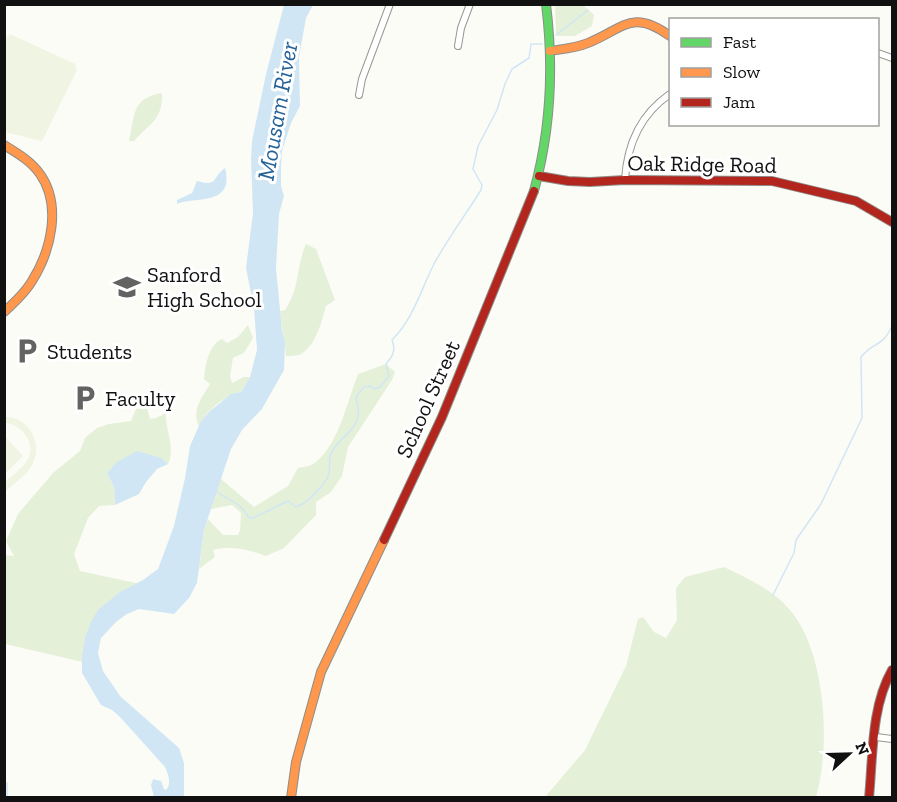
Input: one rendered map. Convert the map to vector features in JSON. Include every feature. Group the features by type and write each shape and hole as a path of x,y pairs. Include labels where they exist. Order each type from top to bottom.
{"street":[{"path":"359,95 362,79 390,4"},
{"path":"458,46 461,28 470,4"},
{"name":"School Street","path":"291,798 296,762 321,672 442,417 523,223 538,176 549,115 550,51 546,4"},
{"path":"550,51 590,43 619,26 638,21 652,24 669,35"},
{"path":"625,180 627,156 635,134 648,114 669,95"},
{"path":"4,144 42,176 49,189 52,212 49,239 38,271 30,284 4,312"},
{"name":"Oak Ridge Road","path":"538,176 568,181 772,181 856,201 892,222"},
{"path":"869,798 880,696 886,678 892,670"},
{"path":"876,737 892,739"}],"green space":[{"path":"555,5 583,5 594,15 592,26 575,36 556,35"},
{"path":"10,34 75,64 77,70 42,141 5,132 5,38"},
{"path":"162,93 158,115 134,141 129,141 134,116 140,104 152,95"},
{"path":"306,244 316,249 335,300 326,306 318,332 311,345 299,355 286,356 280,311 285,310 290,302"},
{"path":"248,325 253,338 244,353 233,358 230,376 232,383 244,377 250,377 241,392 217,404 199,426 196,415 201,399 210,384 204,379 211,350 222,339 227,343 238,337"},
{"path":"386,364 395,372 392,380 348,447 342,476 331,492 316,502 316,515 284,548 266,556 240,549 213,550 215,557 199,569 204,530 208,519 223,535 238,535 240,530 241,513 232,505 211,509 220,478 254,507 288,486 298,468 316,462 331,444 342,421 358,374"},
{"path":"147,408 150,419 166,413 171,445 168,464 161,458 107,473 114,487 115,505 99,506 88,518 74,554 80,571 159,588 119,606 87,663 5,644 5,555 14,556 6,541 18,514 53,473 80,451 85,438 97,428 131,421 136,409"},
{"path":"5,417 14,418 27,426 32,433 36,449 32,465 5,492 5,482 26,462 31,449 23,432 5,423"},
{"path":"5,436 23,456 5,474"},
{"path":"724,567 775,595 789,609 811,648 818,673 824,726 821,776 816,797 545,797 585,750 626,666 638,619 643,617 654,632 666,638 677,620 676,588 685,577"}],"water":[{"name":"Mousam River","path":"284,5 313,5 306,18 299,57 300,106 291,123 282,151 281,186 284,196 279,214 276,268 285,343 284,370 262,409 242,430 231,449 204,530 197,583 189,598 174,614 139,609 127,614 101,638 98,653 103,671 120,696 179,748 184,763 184,797 154,797 151,785 153,779 161,781 164,789 168,787 169,778 165,767 120,717 101,705 82,673 82,656 85,638 98,610 120,592 158,569 174,526 190,446 201,421 231,394 241,392 250,377 257,350 254,308 246,268 253,213 252,141"},
{"path":"225,168 227,180 224,189 219,194 211,198 177,204 177,200 192,193 197,181 212,182"},
{"path":"137,451 161,458 168,464 157,469 139,494 115,505 114,487 107,473 117,462"}],"waterway":[{"path":"556,35 588,10"},
{"path":"216,491 238,505 249,518 253,518 288,501 296,507 300,505 309,499 326,480 331,453 357,421 356,397 364,387 371,386 374,389 380,387 389,376 386,364 393,353 392,340 406,322 435,262 481,190 482,185 473,169 478,146 497,110 512,69 529,58 531,44 542,44"},
{"path":"773,595 794,553 796,540 821,504 862,418 861,357 885,338 892,326"},
{"path":"7,783 7,798"}],"traffic: fast":[{"path":"534,191 544,145 549,98 550,52 546,4"}],"traffic: slow":[{"path":"550,51 583,45 619,27 637,22 646,23 669,35"},
{"path":"4,145 28,161 40,174 47,186 52,214 49,242 39,269 26,290 4,312"},
{"path":"291,798 296,762 321,672 384,540"}],"traffic: jam":[{"path":"539,176 590,182 625,180 772,181 856,201 892,222"},
{"path":"384,540 442,417 534,191"},
{"path":"869,798 877,716 885,684 892,670"}],"place":[{"name":"Sanford High School","path":"127,287"},
{"name":"Students","path":"27,351"},
{"name":"Faculty","path":"85,398"}]}
